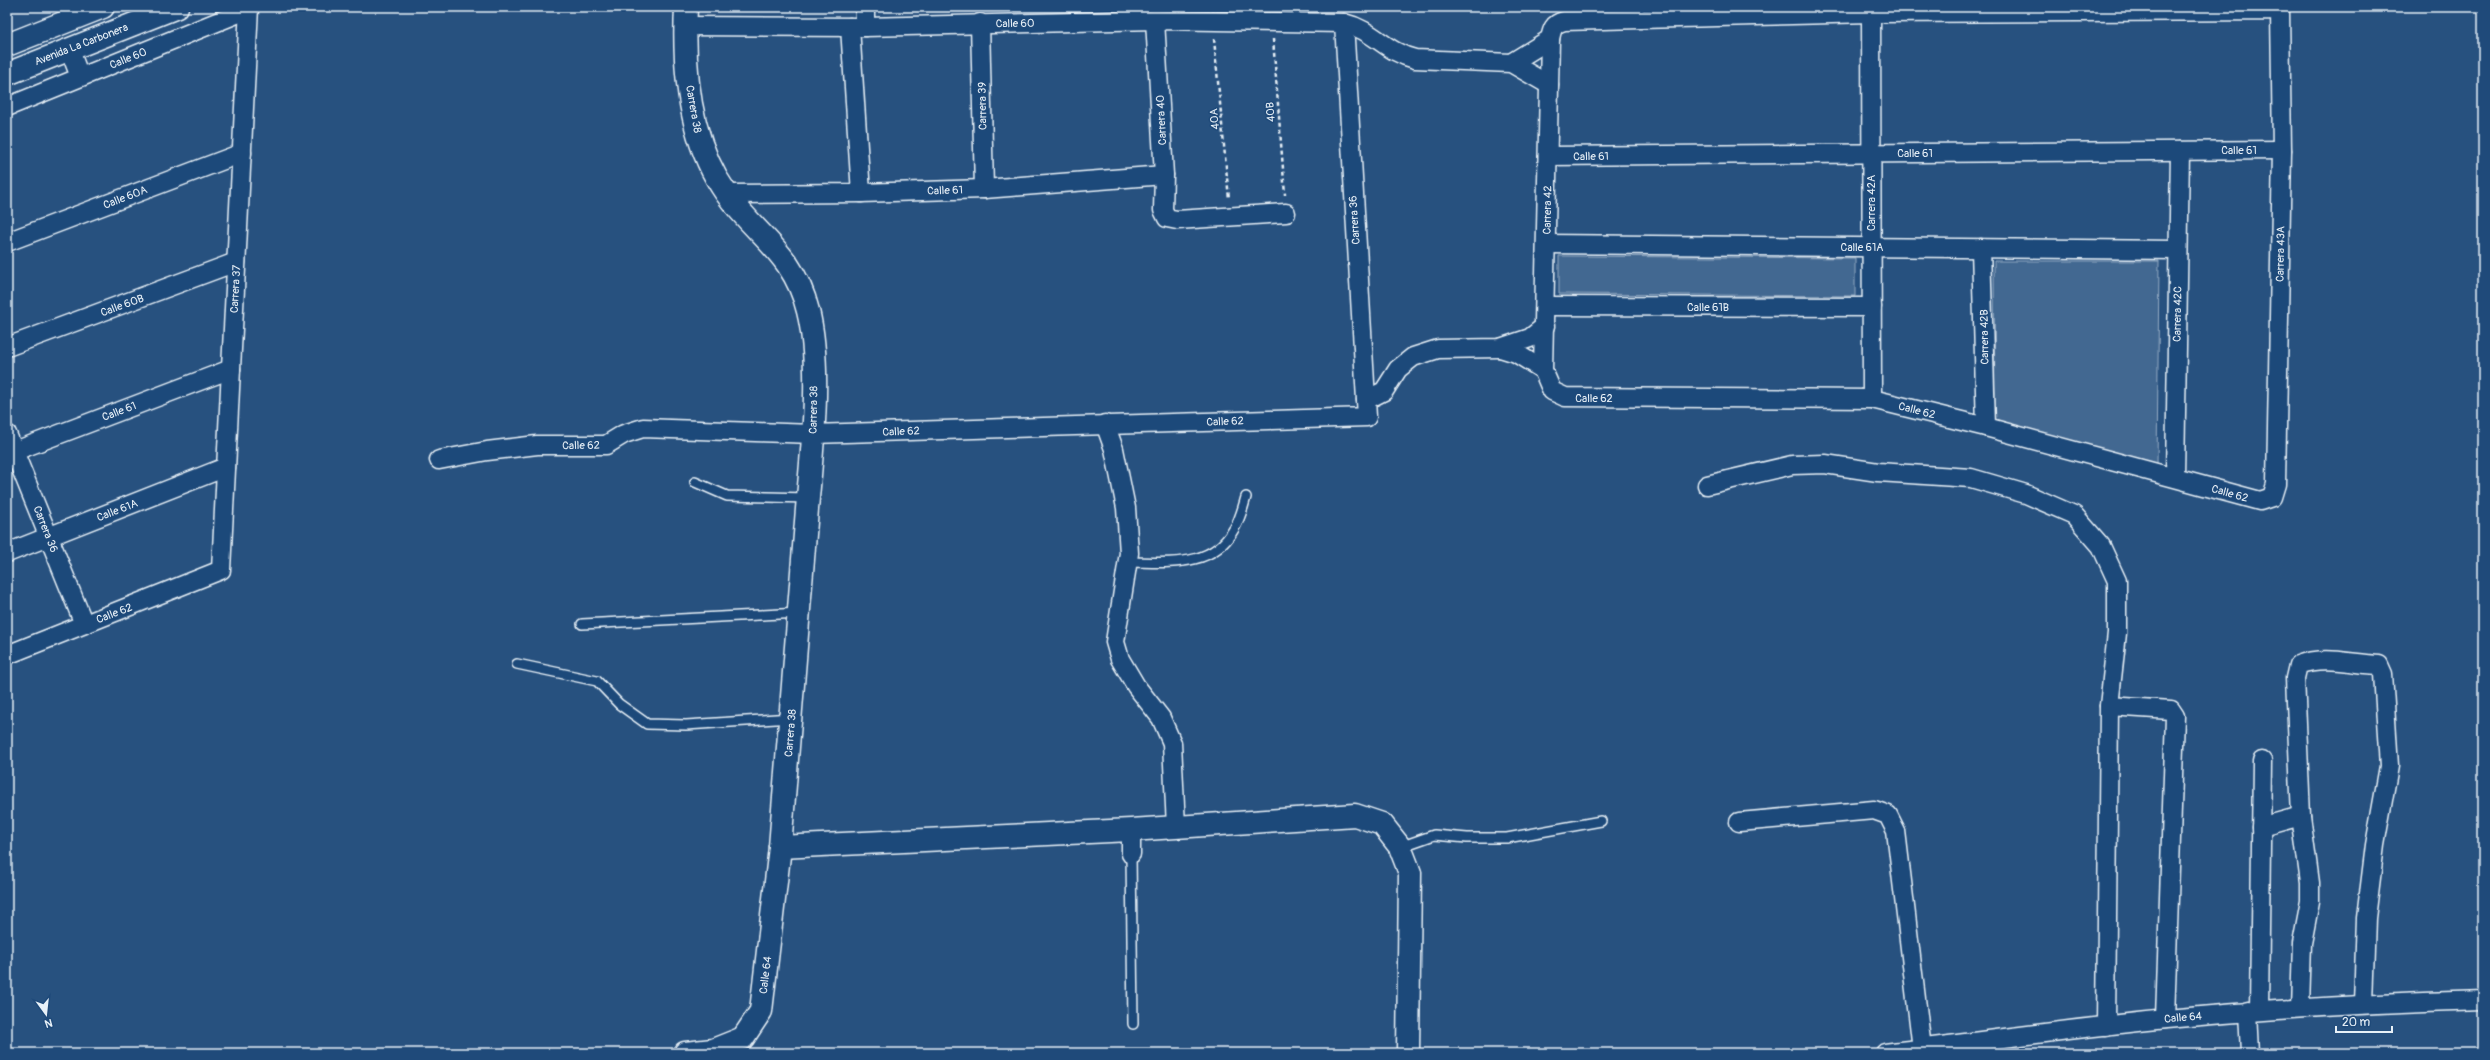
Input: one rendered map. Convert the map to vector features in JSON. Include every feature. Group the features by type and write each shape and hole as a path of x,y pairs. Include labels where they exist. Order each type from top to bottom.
{"main road":[{"path":"7,45 103,7"},
{"name":"Avenida La Carbonera","path":"7,74 69,48 177,7"},
{"name":"Carrera 38","path":"686,16 690,95 696,128 707,160 727,194 768,239 795,272 808,311 814,351 813,434 800,613 780,847"},
{"path":"780,847 1131,830 1355,815 1382,824 1400,847 1410,873 1408,1053"},
{"name":"Calle 64","path":"685,1053 724,1049 743,1038 761,1011 780,847"}],"street":[{"path":"861,193 858,27 865,7"},
{"name":"Calle 60","path":"7,107 249,8"},
{"name":"Carrera 37","path":"222,570 249,8"},
{"path":"1549,85 1511,63 1551,33 1564,21 1871,10"},
{"name":"Carrera 43A","path":"1871,10 2280,10 2282,150 2276,484 2272,497"},
{"name":"Carrera 42A","path":"1871,10 1872,399"},
{"name":"Calle 60","path":"686,16 858,27 1155,20 1344,23 1361,27 1400,56 1415,59 1511,63"},
{"name":"Carrera 40","path":"1155,20 1164,176 1163,210 1167,218 1177,220 1231,216"},
{"name":"Carrera 39","path":"980,23 984,189"},
{"name":"Carrera 36","path":"1344,23 1367,409"},
{"name":"Carrera 42","path":"1551,33 1543,370 1552,391"},
{"path":"69,48 80,77"},
{"name":"Calle 61","path":"1548,156 2282,150"},
{"name":"Carrera 42C","path":"2175,476 2180,151"},
{"name":"Calle 60A","path":"7,242 242,152"},
{"name":"Calle 61","path":"727,194 861,193 984,189 1164,176"},
{"path":"1231,216 1285,207"},
{"name":"Calle 61A","path":"1546,244 2178,250"},
{"name":"Carrera 42B","path":"1981,248 1986,426"},
{"name":"Calle 60B","path":"7,347 236,262"},
{"name":"Calle 61B","path":"1545,306 1872,308"},
{"path":"1367,409 1384,391 1398,369 1413,357 1438,349 1500,348 1530,338 1544,326"},
{"path":"1500,348 1520,356 1543,370"},
{"name":"Calle 61","path":"10,452 231,369"},
{"name":"Calle 62","path":"1552,391 1565,397 1872,399 1986,426 2175,476 2260,501 2272,497"},
{"name":"Calle 62","path":"440,460 487,451 537,446 606,444 624,434 643,428 813,434 1105,424 1367,409"},
{"path":"1105,424 1114,449 1126,508 1129,553 1115,642 1120,659 1136,686 1161,718 1172,743 1176,827"},
{"name":"Carrera 36","path":"7,434 10,452 48,536 84,624"},
{"path":"1707,485 1792,465 1825,464 1885,473 1971,478 2026,494 2074,516 2101,546 2117,581 2118,633 2109,706 2106,1026"},
{"name":"Calle 61A","path":"7,553 226,467"},
{"name":"Calle 62","path":"7,655 222,570"},
{"path":"2300,1008 2302,943 2310,901 2310,883 2301,816 2295,678 2298,665 2310,661 2328,660 2379,665 2384,674 2389,766 2374,845 2366,918 2363,1003"},
{"path":"2109,706 2171,710 2175,716 2165,1019"},
{"path":"2250,1053 2254,1011 2262,762"},
{"path":"1739,822 1874,810 1888,815 1896,831 1922,1049"},
{"path":"2261,827 2301,816"},
{"path":"1131,830 1131,854"},
{"name":"Calle 64","path":"1885,1053 2165,1019 2254,1011 2363,1003 2483,1000"}],"lane":[{"path":"694,482 727,496 808,498"},
{"path":"1128,562 1182,562 1202,558 1221,547 1234,529 1246,497"},
{"path":"582,624 800,613"},
{"path":"517,664 597,681 619,704 647,724 686,725 791,718"},
{"path":"1400,847 1434,835 1467,838 1507,838 1601,821"},
{"path":"1131,854 1133,1024"}],"path":[{"name":"40A","path":"1213,21 1231,216"},
{"name":"40B","path":"1272,22 1285,207"}],"shaded area":[{"path":"1551,7 1665,7 1551,9"},
{"path":"1559,256 1855,258 1855,296 1559,294"},
{"path":"1994,261 2159,261 2157,466 1995,421"}]}
